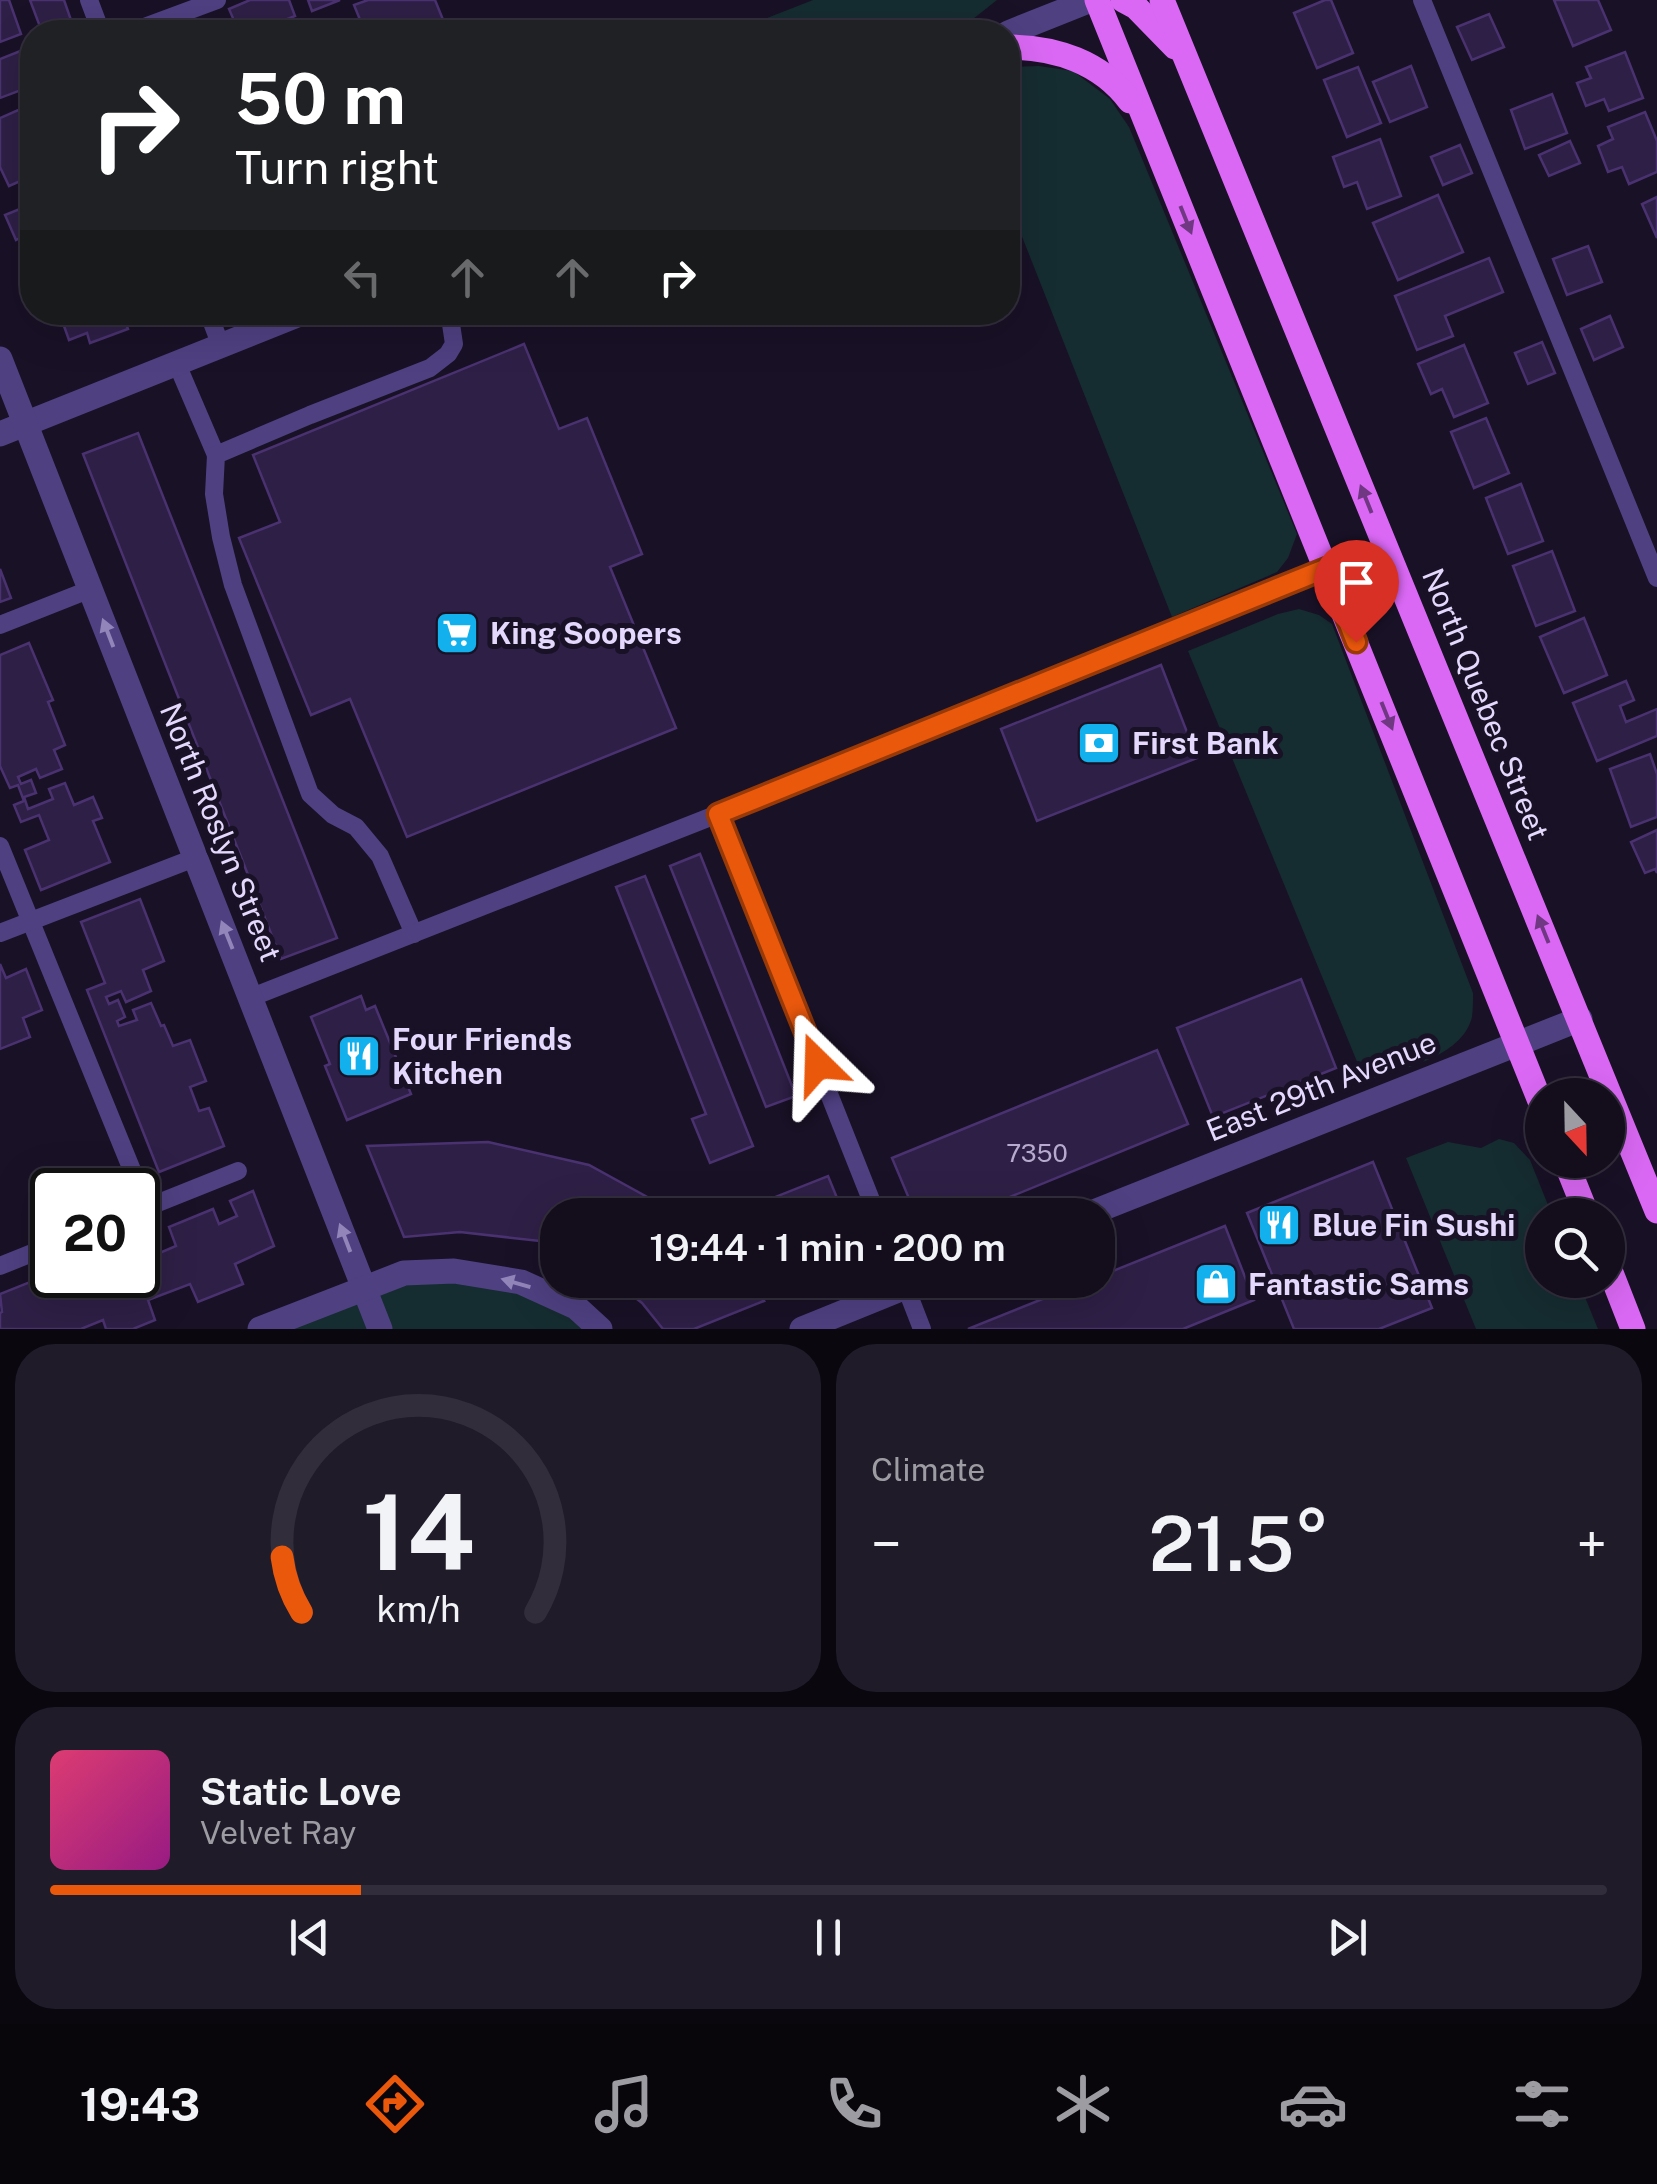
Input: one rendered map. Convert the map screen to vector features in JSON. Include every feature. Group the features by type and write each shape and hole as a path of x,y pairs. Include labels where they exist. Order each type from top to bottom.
{"main road":[{"path":"1094,0 1160,154 1531,1078"},
{"path":"1122,0 1136,7 1186,58"},
{"name":"North Quebec Street","path":"1162,0 1656,1205"},
{"path":"1020,48 1056,52 1104,74 1129,99 1160,154"},
{"path":"1621,1298 1633,1329"}],"street":[{"path":"1020,28 1094,0"},
{"path":"0,434 272,325"},
{"name":"North Roslyn Street","path":"0,359 380,1329"},
{"name":"East 29th Avenue","path":"1115,1203 1580,1020"},
{"path":"260,1329 404,1273 464,1272 521,1282 576,1307 600,1329"},
{"path":"802,1329 873,1298"}],"lane":[{"path":"163,20 216,0"},
{"path":"1422,0 1657,578"},
{"path":"213,325 221,346"},
{"path":"216,455 430,368 454,344 451,325"},
{"path":"177,364 216,455 214,494 233,585 310,794 333,815 356,827 380,856 414,934"},
{"path":"252,997 1327,568"},
{"path":"0,625 91,589"},
{"path":"718,814 870,1198"},
{"path":"0,846 126,1168"},
{"path":"0,934 196,857"},
{"path":"160,1202 238,1170"},
{"path":"0,1266 30,1254"},
{"path":"914,1298 922,1329"}],"green space":[{"path":"813,0 997,0 972,20 762,20"},
{"path":"1020,67 1073,71 1110,99 1129,127 1297,534 1288,558 1277,572 1172,617 1020,231"},
{"path":"1299,609 1332,624 1473,993 1472,1017 1456,1043 1428,1060 1365,1081 1188,651"},
{"path":"1499,1139 1514,1143 1525,1155 1525,1178 1537,1178 1545,1198 1525,1198 1525,1298 1585,1298 1598,1329 1476,1329 1406,1158 1448,1142 1481,1148"},
{"path":"404,1273 521,1282 540,1293 540,1298 548,1298 600,1329 260,1329"}],"building":[{"path":"0,0 9,0 20,34 0,42"},
{"path":"30,0 64,0 71,20 38,20"},
{"path":"250,0 289,0 295,16 285,20 234,20 229,9"},
{"path":"308,0 340,0 312,11"},
{"path":"368,0 435,0 443,20 360,20 354,5"},
{"path":"1331,0 1353,53 1317,68 1294,13"},
{"path":"1554,0 1598,0 1611,30 1573,46"},
{"path":"1489,14 1504,47 1472,60 1457,27"},
{"path":"20,51 20,90 0,98 0,59"},
{"path":"1625,52 1643,98 1609,111 1604,99 1586,106 1577,83 1591,78 1586,67"},
{"path":"1411,66 1427,107 1390,122 1373,82"},
{"path":"1358,67 1381,123 1347,137 1324,80"},
{"path":"1552,94 1567,133 1525,149 1511,110"},
{"path":"20,109 20,181 9,186 0,167 0,118"},
{"path":"1645,112 1657,141 1657,172 1629,184 1622,167 1608,172 1598,146 1613,139 1608,127"},
{"path":"1380,139 1401,196 1367,209 1357,182 1344,187 1333,157"},
{"path":"1570,141 1580,163 1549,176 1539,155"},
{"path":"1460,145 1472,173 1443,185 1431,157"},
{"path":"1438,195 1463,252 1398,280 1373,223"},
{"path":"1657,197 1657,238 1642,204"},
{"path":"20,209 20,238 16,240 5,215"},
{"path":"1588,246 1602,282 1567,295 1553,259"},
{"path":"1489,258 1503,292 1445,316 1453,336 1417,350 1395,296"},
{"path":"1610,316 1623,347 1594,360 1581,329"},
{"path":"64,325 127,325 128,329 90,343 87,333 69,340"},
{"path":"1542,342 1555,373 1528,384 1515,353"},
{"name":"King Soopers","path":"524,344 559,429 587,418 642,554 610,567 676,728 407,837 350,699 311,715 239,538 280,522 253,455"},
{"path":"1464,345 1488,403 1454,417 1442,389 1431,394 1418,364"},
{"path":"1486,418 1509,473 1474,488 1451,432"},
{"path":"138,433 337,938 281,959 83,454"},
{"path":"1521,484 1543,541 1508,554 1486,498"},
{"path":"1552,551 1575,611 1536,626 1513,566"},
{"path":"0,569 11,598 0,602"},
{"path":"1584,618 1607,675 1564,693 1540,637"},
{"path":"29,643 53,700 48,702 65,745 54,750 62,769 40,778 36,769 18,777 21,784 31,780 36,793 24,797 28,809 53,799 49,789 65,783 74,805 93,797 102,818 93,821 110,862 41,890 25,850 49,840 39,815 21,822 14,805 24,801 18,785 10,788 0,766 0,655"},
{"name":"First Bank","path":"1161,665 1197,758 1037,821 1001,729"},
{"path":"1626,681 1634,700 1620,706 1626,722 1657,709 1657,736 1597,761 1573,703"},
{"path":"1650,754 1657,774 1657,817 1631,827 1610,769"},
{"path":"1657,830 1657,873 1655,869 1645,873 1631,842"},
{"path":"700,854 796,1096 766,1107 670,866"},
{"path":"645,876 753,1146 710,1163 692,1119 706,1114 616,887"},
{"path":"140,899 164,961 143,970 151,991 126,1002 121,991 106,997 109,1004 118,1000 125,1017 117,1021 119,1026 137,1020 133,1010 151,1003 173,1046 190,1040 206,1081 190,1087 199,1111 209,1108 224,1146 160,1172 157,1168 87,990 105,983 81,922"},
{"path":"0,964 6,978 26,969 42,1010 23,1018 30,1037 0,1049"},
{"path":"1301,979 1336,1068 1213,1117 1177,1028"},
{"path":"361,996 366,1010 375,1006 411,1094 347,1120 311,1017"},
{"path":"1157,1050 1188,1124 1007,1198 909,1198 892,1158"},
{"path":"488,1142 589,1165 649,1198 540,1198 540,1241 460,1232 404,1237 367,1146"},
{"path":"1373,1162 1432,1308 1379,1329 1294,1329 1247,1213"},
{"path":"828,1176 837,1198 773,1198"},
{"path":"253,1191 274,1246 235,1264 243,1284 198,1302 190,1284 160,1295 160,1253 176,1246 169,1227 213,1209 219,1224 237,1216 230,1201"},
{"path":"1225,1226 1254,1300 1183,1329 968,1329 1045,1298 1115,1298 1115,1270"},
{"path":"30,1282 30,1298 153,1298 148,1300 155,1320 133,1329 106,1329 103,1320 81,1329 0,1329 0,1294"},
{"path":"636,1298 764,1301 694,1329 663,1329"}],"place":[{"name":"King Soopers","path":"457,633"},
{"name":"First Bank","path":"1099,743"},
{"name":"Four Friends Kitchen","path":"359,1056"},
{"name":"Blue Fin Sushi","path":"1279,1225"},
{"name":"Fantastic Sams","path":"1216,1284"}],"route":[{"path":"818,1064 718,814 1327,568 1356,642"}]}
